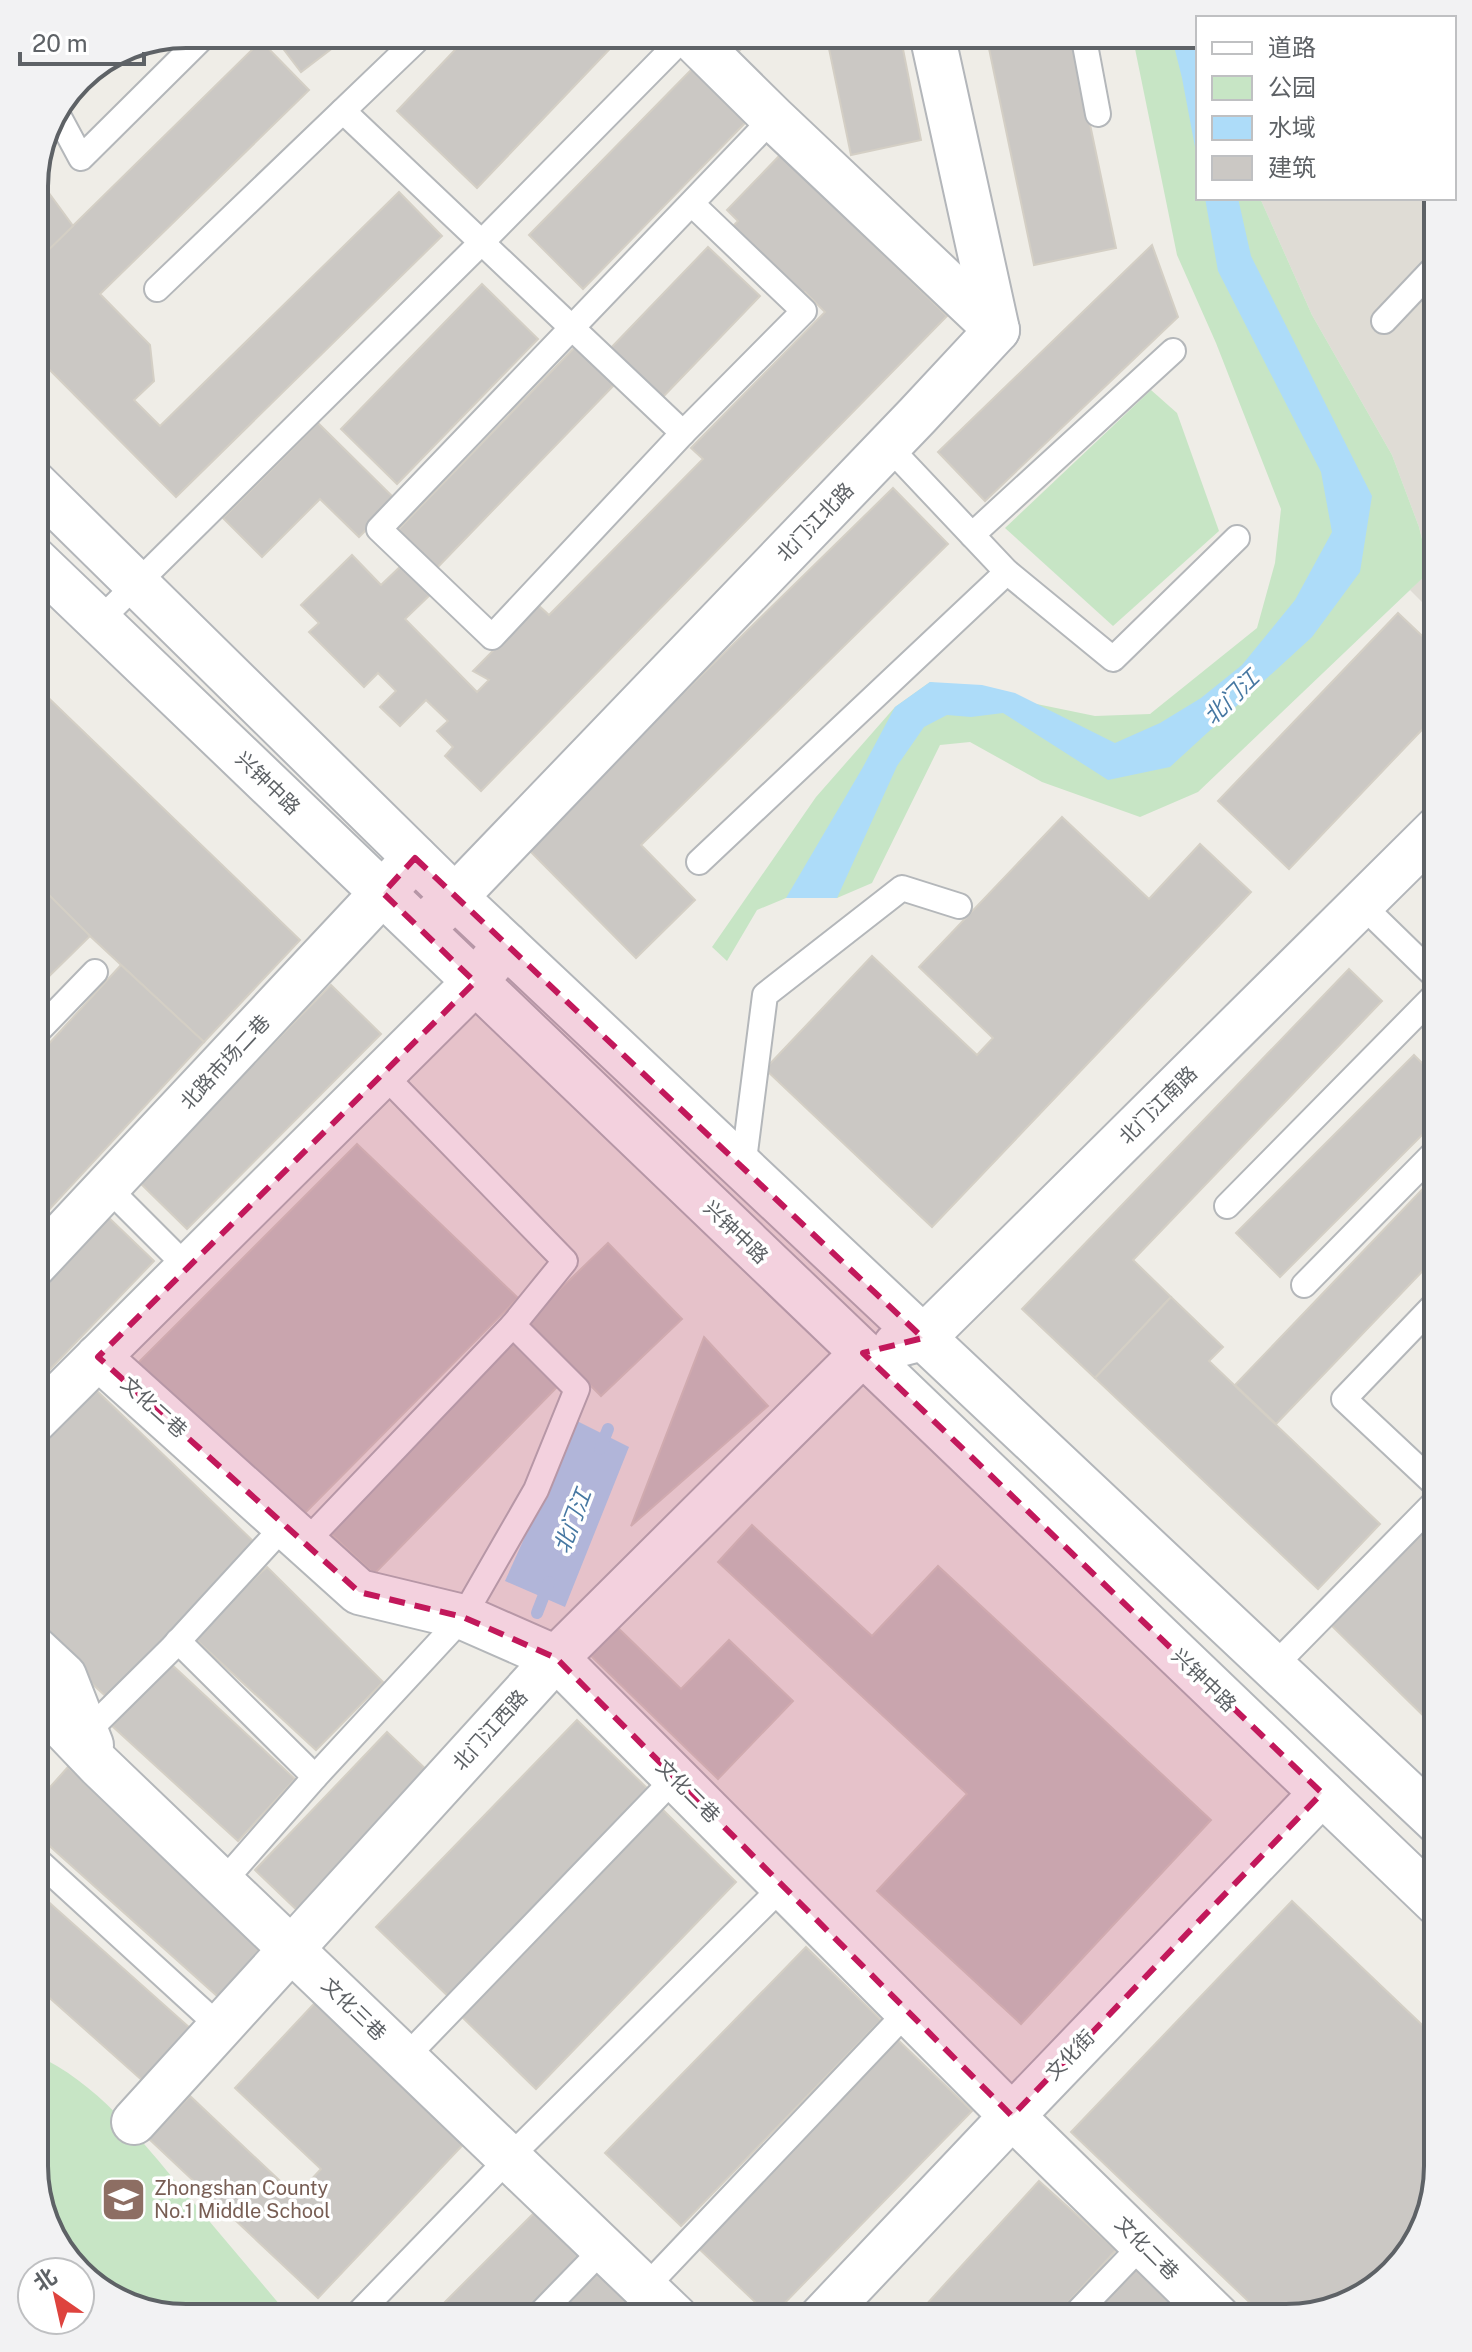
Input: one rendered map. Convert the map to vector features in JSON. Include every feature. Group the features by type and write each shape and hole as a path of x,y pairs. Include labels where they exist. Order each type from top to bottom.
{"street":[{"path":"702,48 997,330"},
{"path":"935,48 997,330"},
{"name":"北门江北路","path":"420,929 455,897 997,330"},
{"path":"48,497 455,897 1424,1809"},
{"name":"兴钟中路","path":"48,572 1424,1891"},
{"name":"北门江南路","path":"923,1338 1424,842"},
{"name":"北路市场二巷","path":"48,1250 415,858"},
{"path":"48,1407 475,982 506,945"},
{"path":"863,1353 923,1338"},
{"name":"北门江西路","path":"134,2122 556,1658 863,1353"},
{"name":"文化二巷","path":"98,1357 359,1592 463,1617 556,1658 1204,2304"},
{"path":"48,1661 64,1676 92,1749"},
{"name":"文化三巷","path":"48,1710 92,1749 290,1949 661,2303"},
{"name":"文化街","path":"834,2304 1322,1793"}],"lane":[{"path":"63,124 81,158 192,48"},
{"path":"157,289 408,48"},
{"path":"99,621 674,48"},
{"path":"1086,48 1098,114"},
{"path":"343,111 683,433"},
{"path":"692,204 804,311 683,433 492,637 379,529 773,118"},
{"path":"1384,321 1424,279"},
{"path":"972,535 1173,351"},
{"path":"888,446 1007,572 1113,659 1237,538"},
{"path":"699,862 1007,572"},
{"path":"743,1168 765,995 902,888 959,906"},
{"path":"1361,904 1424,965"},
{"path":"48,1021 95,972"},
{"path":"1227,1206 1424,1006"},
{"path":"92,1749 178,1641 295,1534 513,1325 565,1261 383,1074"},
{"path":"1304,1285 1424,1163"},
{"path":"108,1188 188,1268"},
{"path":"1424,1316 1344,1399 1424,1474"},
{"path":"222,1883 463,1617 536,1490 577,1389 513,1325"},
{"path":"1274,1666 1424,1513"},
{"path":"178,1641 315,1777"},
{"path":"405,2058 675,1778"},
{"path":"48,1870 220,2027"},
{"path":"368,2304 509,2158 783,1886"},
{"path":"661,2303 908,2011"},
{"path":"1085,2304 1143,2244"},
{"path":"550,2304 604,2248"}],"highlighted area":[{"path":"415,858 923,1338 863,1353 1322,1793 1012,2116 556,1658 463,1617 359,1592 98,1357 475,982 383,893"}],"shaded area":[{"path":"1261,200 1424,200 1424,547 1392,455 1312,315"},
{"path":"1424,576 1424,604 1410,590"}],"green space":[{"path":"1135,48 1196,48 1196,200 1261,200 1312,315 1392,455 1419,527 1424,547 1424,577 1198,792 1140,817 1042,782 970,742 940,745 872,883 837,898 786,898 757,910 727,961 712,947 816,797 895,707 930,682 1095,716 1150,714 1257,628 1275,563 1281,509 1216,343 1177,255"},
{"path":"1151,390 1177,413 1219,531 1113,626 1005,528"},
{"name":"Zhongshan County No.1 Middle School","path":"48,2061 78,2080 116,2113 279,2304 177,2304 141,2297 96,2271 96,2256 81,2256 62,2227 49,2184"}],"water":[{"path":"1174,48 1196,48 1196,152"},
{"path":"1205,200 1238,200 1251,256 1372,496 1360,572 1312,637 1170,767 1108,780 1003,713 971,717 947,715 924,727 897,766 837,898 786,898 895,707 930,682 982,685 1015,693 1115,743 1160,723 1201,698 1242,665 1295,600 1332,532 1321,472 1218,271"},
{"path":"577,1421 629,1447 565,1607 505,1581"}],"building":[{"path":"254,48 268,48 309,90 100,294 150,345 154,381 134,400 160,426 399,192 442,236 176,497 48,368 48,250"},
{"path":"283,48 333,48 301,72"},
{"path":"457,48 611,48 477,188 397,111"},
{"path":"718,48 742,48 730,60"},
{"path":"829,48 903,48 921,140 851,155"},
{"path":"989,48 1074,48 1116,248 1034,265"},
{"path":"694,67 748,120 583,289 529,235"},
{"path":"781,154 947,316 481,791 445,756 453,747 437,731 448,721 426,700 400,726 380,707 396,691 378,673 364,687 309,632 319,623 301,605 352,555 381,585 403,564 432,593 405,619 477,692 489,680 473,671 538,605 549,615 703,459 691,448 825,312 805,292 798,301 727,232 738,221 727,210"},
{"path":"48,192 73,226 48,250"},
{"path":"1152,245 1178,317 985,501 938,452"},
{"path":"708,247 760,296 659,401 607,352"},
{"path":"482,284 538,339 397,484 341,429"},
{"path":"578,344 617,382 434,571 395,533"},
{"path":"318,423 396,500 359,537 320,499 262,557 223,518"},
{"path":"893,488 948,544 641,845 695,900 636,958 526,847"},
{"path":"1398,613 1424,638 1424,728 1289,869 1218,801"},
{"path":"48,697 300,940 204,1042 48,894"},
{"path":"1062,817 1149,899 1200,844 1251,892 932,1227 765,1069 872,956 977,1055 993,1038 919,967"},
{"path":"48,894 90,936 48,977"},
{"path":"121,965 204,1042 48,1211 48,1045"},
{"path":"1349,969 1382,1001 1133,1260 1171,1297 1095,1378 1022,1309"},
{"path":"331,985 381,1034 187,1229 138,1181"},
{"path":"1414,1055 1424,1065 1424,1133 1280,1277 1236,1233"},
{"path":"357,1144 518,1298 297,1521 133,1368"},
{"path":"1424,1188 1424,1270 1276,1424 1235,1385"},
{"path":"107,1216 154,1261 48,1371 48,1277"},
{"path":"608,1243 682,1319 601,1396 527,1321"},
{"path":"1171,1297 1223,1347 1209,1361 1380,1524 1318,1589 1095,1378"},
{"path":"704,1337 768,1406 631,1526"},
{"path":"517,1339 561,1383 374,1574 329,1532"},
{"path":"95,1389 253,1541 110,1700 48,1644 48,1438"},
{"path":"752,1525 872,1636 938,1566 1211,1820 1021,2024 877,1891 967,1794 718,1562"},
{"path":"1424,1531 1424,1716 1331,1625"},
{"path":"267,1567 383,1682 316,1750 191,1635"},
{"path":"616,1626 681,1689 729,1640 793,1701 718,1779 589,1654"},
{"path":"170,1663 295,1779 238,1841 112,1726"},
{"path":"577,1720 652,1793 452,2000 376,1927"},
{"path":"387,1732 434,1777 301,1914 255,1870"},
{"path":"68,1767 274,1951 226,2004 48,1845 48,1789"},
{"path":"661,1808 736,1882 536,2089 460,2015"},
{"path":"48,1901 190,2028 143,2081 48,1996"},
{"path":"1292,1901 1424,2027 1424,2166 1414,2219 1384,2264 1363,2281 1322,2299 1304,2303 1251,2304 1071,2132"},
{"path":"806,1947 881,2020 681,2226 605,2153"},
{"path":"326,1991 475,2132 318,2298 149,2139 190,2096 296,2196 321,2169 235,2088"},
{"path":"896,2038 972,2111 784,2304 757,2304 695,2245"},
{"path":"1039,2181 1116,2250 1067,2304 927,2304"},
{"path":"541,2206 638,2304 443,2304"},
{"path":"1134,2265 1177,2304 1098,2304"}],"waterway":[{"name":"北门江","path":"600,1449 608,1429"},
{"name":"北门江","path":"537,1613 549,1582"}],"place":[{"name":"Zhongshan County No.1 Middle School","path":"123,2200"}]}
